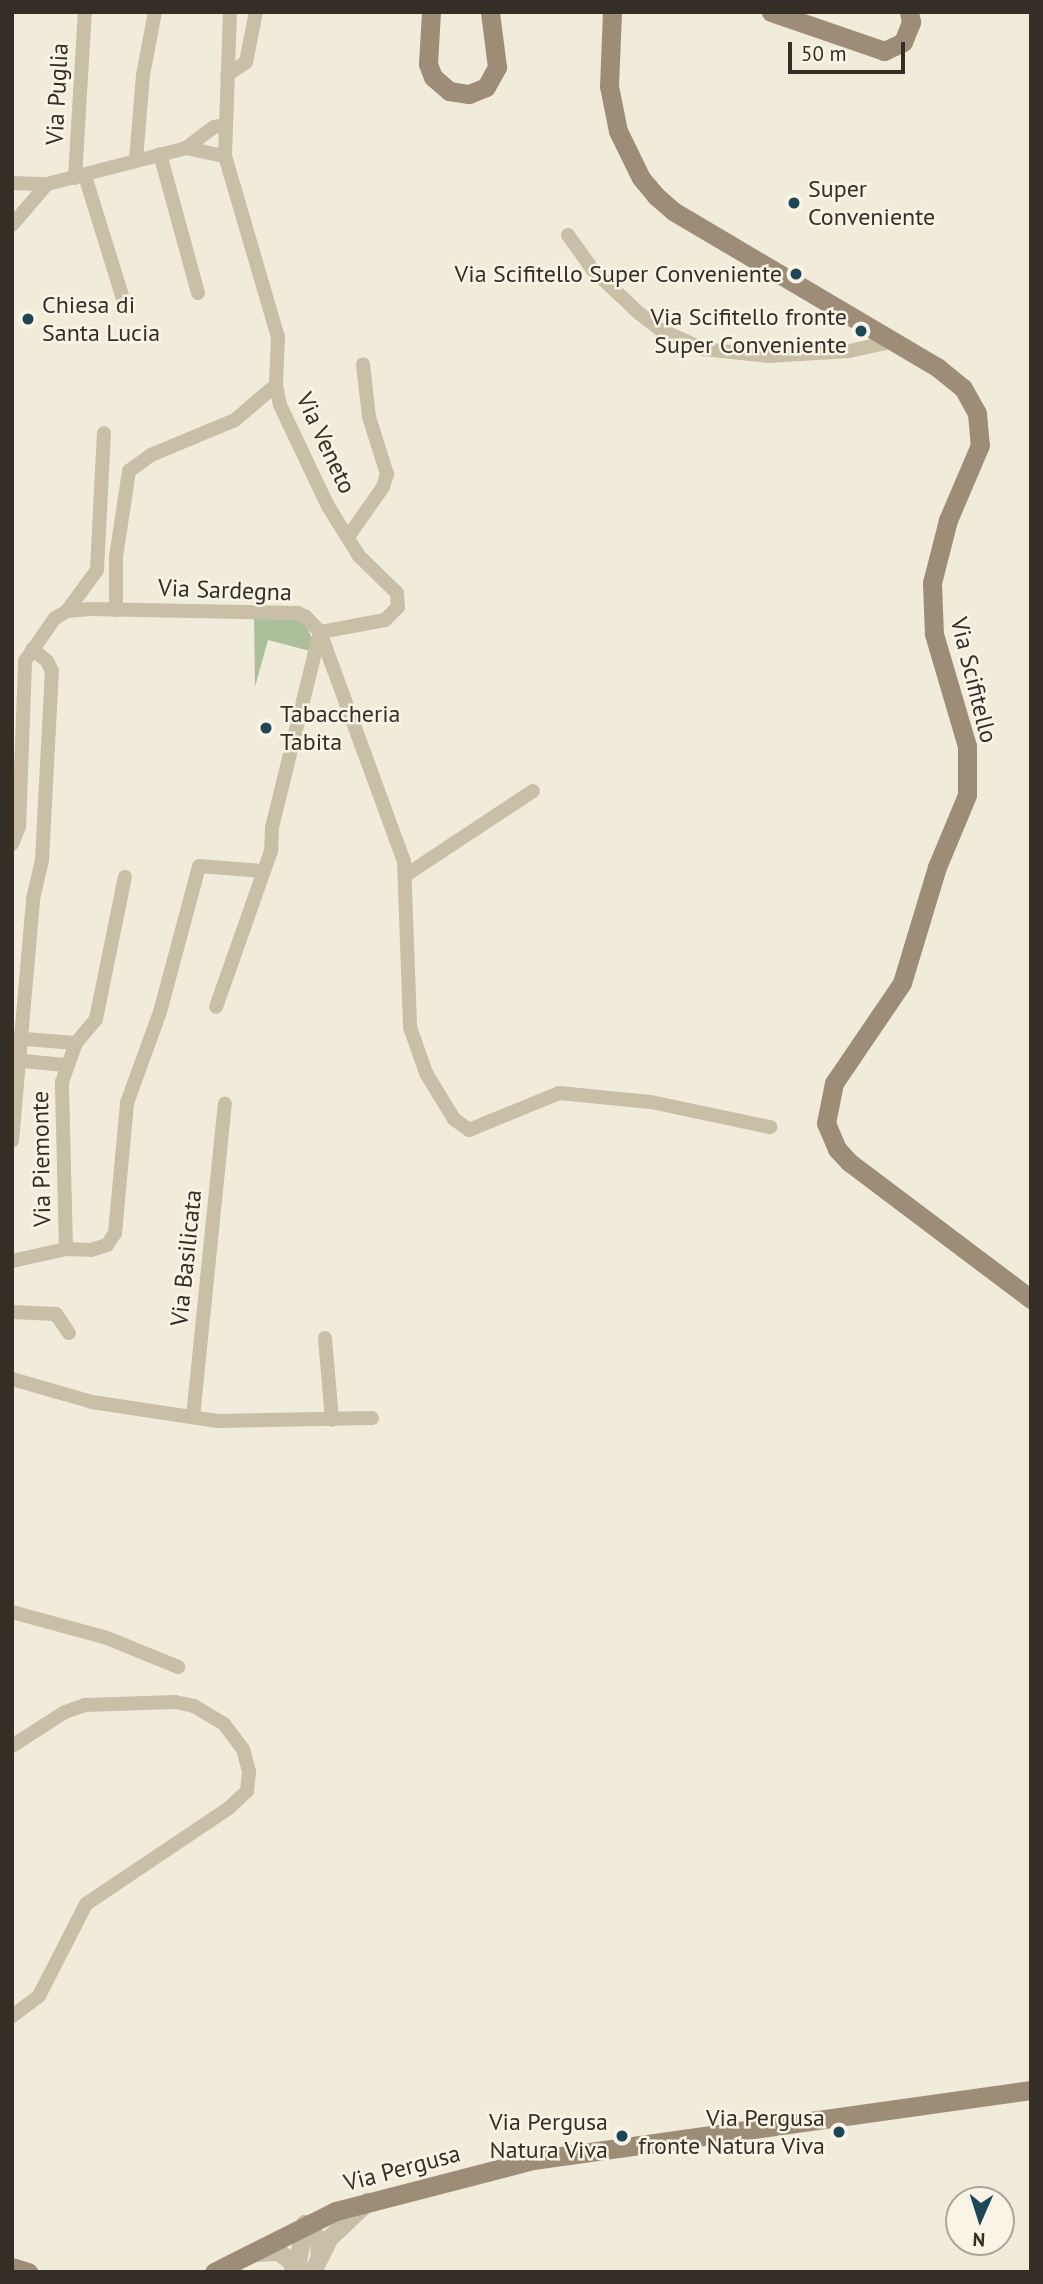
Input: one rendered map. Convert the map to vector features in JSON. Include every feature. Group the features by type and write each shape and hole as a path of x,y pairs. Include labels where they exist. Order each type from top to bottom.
{"main road":[{"path":"431,12 428,64 432,76 449,91 469,94 486,87 497,67 490,12"},
{"name":"Via Scifitello","path":"612,12 609,86 615,122 627,154 656,196 673,211 954,379 970,399 981,431 976,456 942,540 932,583 934,634 967,746 969,781 959,818 937,867 909,965 892,999 834,1083 826,1123 836,1149 849,1162 1030,1299"},
{"path":"771,12 884,51 903,42 911,14"},
{"name":"Via Pergusa","path":"214,2272 305,2224 368,2202 533,2160 1031,2090"},
{"path":"12,2267 28,2272"}],"street":[{"name":"Via Puglia","path":"85,12 80,177 124,302"},
{"path":"136,160 143,75 155,12"},
{"name":"Via Veneto","path":"230,12 225,156 278,337 276,385 280,405 328,506 348,537 397,593 398,607 385,620 320,632"},
{"path":"227,75 246,62 256,12"},
{"path":"12,183 47,184 186,148 214,127 224,125"},
{"path":"186,148 225,156"},
{"path":"160,154 198,293"},
{"path":"12,225 47,184"},
{"path":"568,235 593,270 639,313 661,330 703,349 768,356 860,350 894,341"},
{"path":"348,537 383,487 387,474 369,417 363,364"},
{"path":"116,610 116,557 130,471 151,455 235,420 276,385"},
{"path":"12,844 19,827 23,681 32,649 47,626 67,611 97,570 104,433"},
{"name":"Via Sardegna","path":"67,611 298,612 320,632"},
{"path":"216,1007 263,871 320,632"},
{"path":"320,632 334,658 406,875 410,1027 426,1073 461,1128 469,1130 559,1093 651,1102 771,1127"},
{"path":"32,649 47,661 52,671 42,860 35,882 16,1038 76,1043"},
{"path":"406,875 533,790"},
{"name":"Via Piemonte","path":"125,877 96,1019 76,1043 65,1065 66,1249 91,1250 107,1245 115,1233 127,1103 160,1012 199,866 263,871"},
{"name":"Via Piemonte","path":"12,1141 16,1038"},
{"path":"16,1060 65,1065"},
{"name":"Via Basilicata","path":"193,1417 225,1104"},
{"path":"12,1261 66,1249"},
{"path":"12,1312 56,1314 64,1320 69,1333"},
{"path":"325,1338 331,1420"},
{"path":"12,1379 92,1402 218,1422 372,1418"},
{"path":"12,1612 107,1638 178,1667"},
{"path":"12,1746 65,1712 85,1705 175,1702 194,1706 224,1724 243,1749 248,1772 247,1791 229,1808 86,1904 39,1996 12,2016"},
{"path":"316,2264 340,2226 368,2202"},
{"path":"305,2224 319,2239 316,2264"},
{"path":"295,2272 305,2224"},
{"path":"249,2253 279,2252 292,2262 295,2272"}],"green space":[{"path":"254,617 293,618 306,625 312,638 310,651 268,640 255,687"}],"place":[{"name":"Super Conveniente","path":"794,203"},
{"name":"Via Scifitello Super Conveniente","path":"796,274"},
{"name":"Chiesa di Santa Lucia","path":"28,319"},
{"name":"Via Scifitello fronte Super Conveniente","path":"861,331"},
{"name":"Tabaccheria Tabita","path":"266,728"},
{"name":"Via Pergusa fronte Natura Viva","path":"839,2132"},
{"name":"Via Pergusa Natura Viva","path":"622,2136"}]}
